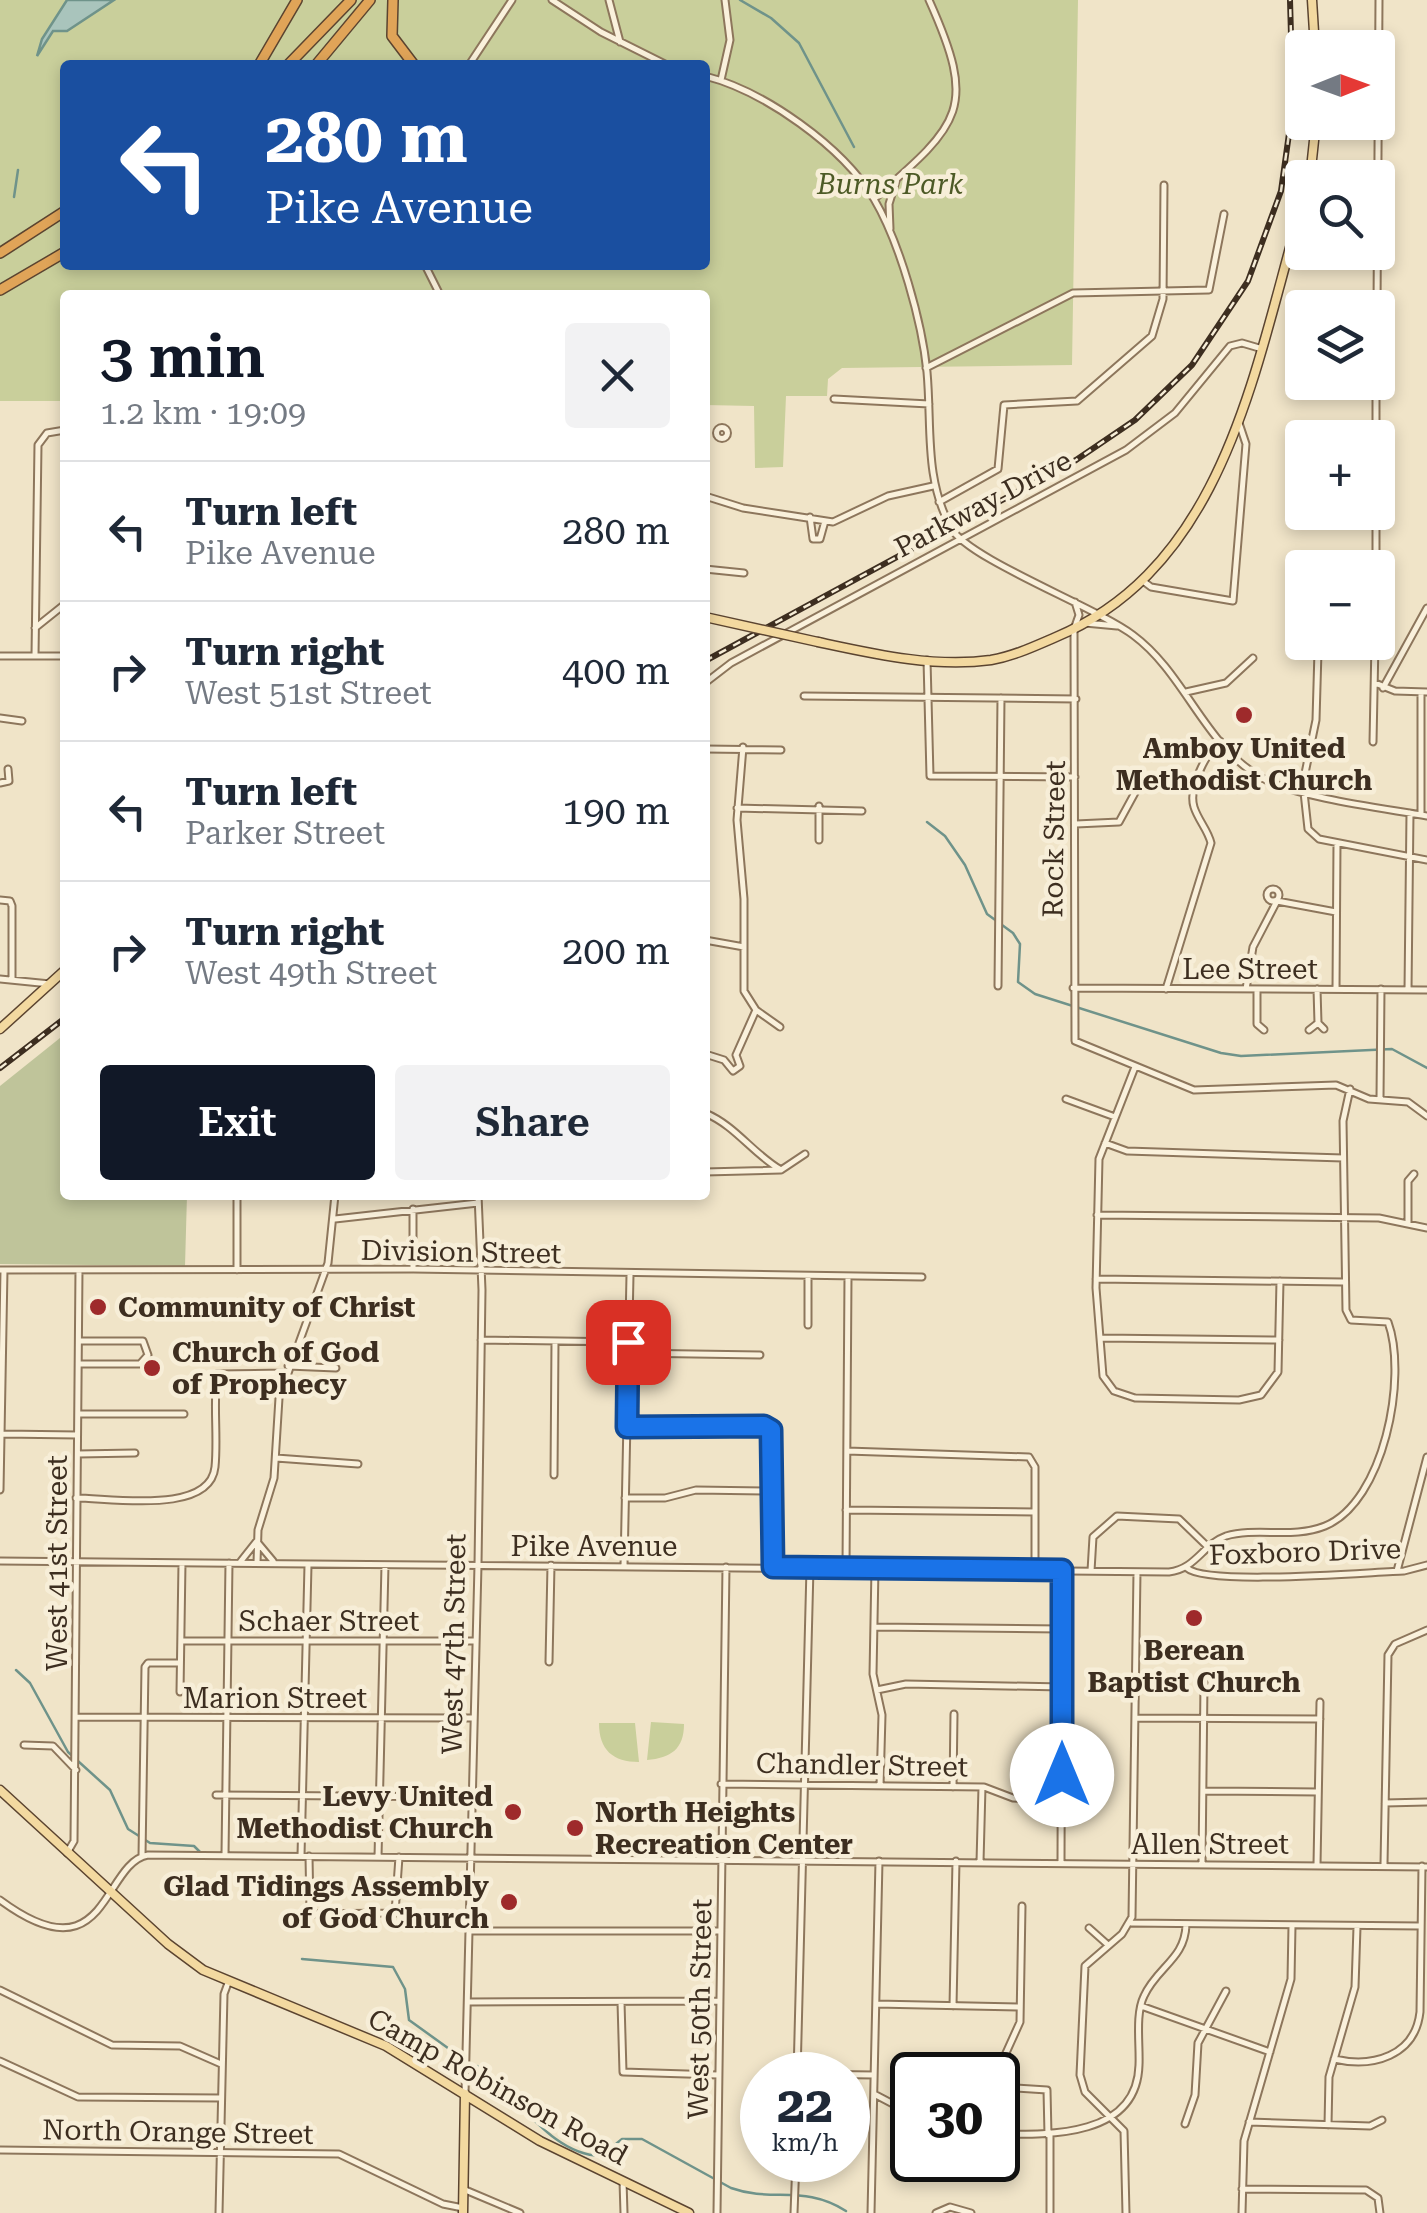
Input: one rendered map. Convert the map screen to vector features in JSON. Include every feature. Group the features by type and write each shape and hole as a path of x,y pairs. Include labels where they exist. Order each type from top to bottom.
{"highway":[{"path":"262,60 297,0"},
{"path":"293,60 351,0"},
{"path":"320,60 370,0"},
{"path":"393,0 392,36 410,60"},
{"path":"0,253 60,214"},
{"path":"0,290 60,255"}],"main road":[{"path":"1312,0 1314,30"},
{"path":"710,618 927,660 988,660 1074,629 1101,614 1143,581 1180,540 1204,503 1237,421 1285,262"},
{"path":"0,1030 60,975"},
{"name":"Camp Robinson Road","path":"0,1790 178,1953 228,1983 384,2045 540,2141 689,2213"},
{"name":"West 47th Street","path":"463,2210 465,2094"}],"street":[{"path":"472,60 512,0"},
{"path":"552,0 658,60"},
{"path":"608,0 620,42"},
{"path":"721,80 730,40 725,0"},
{"path":"874,199 944,130 958,95 955,57 930,0"},
{"path":"1377,290 1379,0"},
{"path":"710,73 726,62"},
{"path":"710,77 782,110 855,175 874,199 918,326 926,368 934,486 959,540 1120,626 1153,652 1220,741 1262,778 1302,792 1424,816 1424,692 1383,688 1375,683"},
{"path":"855,175 878,184 897,179"},
{"path":"890,237 890,204 897,179"},
{"path":"939,502 998,469 1004,405 1077,401 1155,331 1162,291 1164,186"},
{"path":"926,368 1073,293 1209,290 1224,214"},
{"name":"Parkway Drive","path":"710,679 731,663 1155,430 1187,400 1230,346 1259,348"},
{"path":"834,399 929,404"},
{"path":"1143,581 1153,587 1233,601 1246,444 1237,421"},
{"path":"35,656 38,446 47,432 60,431"},
{"path":"710,435 715,436"},
{"path":"710,498 743,508 825,521 842,520 888,496 934,486"},
{"path":"810,517 813,540 820,538 825,521"},
{"path":"972,532 975,549"},
{"path":"710,569 744,574"},
{"name":"Rock Street","path":"1074,599 1079,612 1074,629 1072,1037 1081,1046 1135,1067"},
{"path":"35,628 60,608"},
{"path":"1383,688 1427,608"},
{"path":"1085,623 1120,626"},
{"path":"0,656 60,656"},
{"path":"1186,692 1226,683 1253,658"},
{"path":"927,660 928,775 1075,777"},
{"path":"1318,660 1316,720 1302,792 1311,833 1337,843 1427,860"},
{"path":"1372,742 1375,660"},
{"path":"804,696 1076,699"},
{"path":"998,986 1001,698"},
{"path":"0,718 22,721"},
{"path":"1166,989 1211,843 1193,806 1193,794 1220,741"},
{"path":"743,747 737,808 744,991 756,1010 780,1027"},
{"path":"710,749 781,750"},
{"path":"0,782 9,782 8,768"},
{"path":"1075,824 1119,822 1137,789"},
{"path":"737,808 819,806 862,811"},
{"path":"819,806 819,840"},
{"path":"1408,990 1410,814"},
{"path":"1336,989 1337,843"},
{"path":"0,900 12,904 12,979"},
{"path":"1246,989 1252,947 1276,901 1336,912"},
{"path":"710,941 744,947"},
{"path":"0,979 50,984"},
{"name":"Lee Street","path":"1072,988 1427,990"},
{"path":"1257,989 1255,1026 1264,1030"},
{"path":"1316,989 1318,1023 1324,1029"},
{"path":"1380,1100 1381,990"},
{"path":"710,1056 724,1060 730,1070 737,1070 736,1054 756,1010"},
{"path":"1309,1030 1318,1023"},
{"path":"724,1060 736,1054"},
{"path":"1280,1281 1278,1372 1271,1386 1250,1399 1130,1398 1114,1391 1103,1376 1096,1279 1098,1162 1135,1067 1199,1090 1336,1084 1380,1100 1408,1102 1427,1116"},
{"path":"1187,1568 1230,1536 1290,1533 1324,1526 1345,1514 1366,1492 1377,1466 1394,1381 1392,1339 1386,1319 1351,1320 1345,1302 1343,1107 1350,1090"},
{"path":"1066,1100 1115,1117"},
{"path":"710,1116 729,1125 758,1156 780,1170"},
{"path":"1105,1143 1127,1151 1343,1158"},
{"path":"710,1172 780,1170 797,1164 805,1154"},
{"path":"1408,1225 1408,1181 1414,1174"},
{"path":"236,1270 237,1200"},
{"path":"257,1563 257,1540 272,1495 277,1411 286,1370 326,1270 335,1200"},
{"path":"335,1218 472,1200"},
{"name":"West 47th Street","path":"465,2094 478,1564 478,1200"},
{"path":"412,1210 413,1269"},
{"path":"1097,1215 1378,1218 1427,1228"},
{"name":"Division Street","path":"2,1270 413,1269 922,1277"},
{"path":"0,1490 2,1270"},
{"name":"West 41st Street","path":"67,1853 74,1842 76,1767 80,1270"},
{"path":"624,1566 630,1275"},
{"path":"808,1277 808,1325"},
{"path":"846,1568 848,1277"},
{"path":"1096,1279 1344,1282"},
{"path":"1100,1338 1279,1340"},
{"path":"481,1340 628,1342"},
{"path":"79,1342 144,1341 148,1355 140,1364 79,1364"},
{"path":"554,1476 555,1341"},
{"path":"628,1353 760,1355"},
{"path":"76,1498 184,1498 208,1488 215,1466 218,1372 336,1368"},
{"path":"78,1414 184,1414"},
{"path":"627,1427 764,1426 771,1430 773,1567"},
{"path":"1,1434 78,1435"},
{"path":"846,1451 1021,1454 1035,1467 1034,1570"},
{"path":"77,1454 135,1453"},
{"path":"1397,1571 1427,1457"},
{"path":"276,1458 358,1464"},
{"path":"625,1498 670,1498 688,1490 773,1491"},
{"path":"846,1510 1035,1512"},
{"path":"1091,1570 1093,1537 1116,1516 1179,1519 1209,1548"},
{"path":"225,1855 233,1563 257,1540"},
{"path":"257,1540 266,1556 281,1564"},
{"name":"Pike Avenue","path":"0,1561 1137,1572 1187,1568"},
{"path":"180,1692 182,1563"},
{"path":"308,1564 302,1796 306,1913 396,1912 399,1857"},
{"path":"378,1857 385,1565"},
{"path":"548,1662 552,1565"},
{"name":"Foxboro Drive","path":"1187,1568 1197,1575 1215,1576 1397,1571 1427,1565"},
{"name":"West 50th Street","path":"717,2213 726,1566"},
{"path":"798,2052 808,1785 810,1568"},
{"path":"874,1568 877,1690 882,1715 880,1786"},
{"path":"1061,1863 1062,1570"},
{"path":"1126,2213 1126,2140 1113,2116 1085,2092 1080,2075 1084,1972 1091,1957 1130,1923 1137,1572"},
{"path":"874,1627 1062,1629"},
{"path":"1384,1865 1389,1653 1395,1644 1427,1630"},
{"name":"Schaer Street","path":"182,1640 476,1641"},
{"path":"0,1900 31,1918 71,1926 94,1916 142,1856 147,1664 180,1663"},
{"path":"1202,1864 1204,1683"},
{"path":"877,1690 906,1684 1062,1688"},
{"path":"1317,1865 1320,1702"},
{"path":"953,1786 954,1714"},
{"name":"Marion Street","path":"76,1717 474,1718"},
{"path":"1135,1718 1320,1719"},
{"path":"24,1744 52,1746 76,1767"},
{"path":"1018,1798 1019,1757 1024,1748"},
{"name":"Chandler Street","path":"721,1784 982,1786 1018,1798 1061,1800"},
{"path":"980,1862 982,1786"},
{"path":"1202,1791 1318,1792"},
{"path":"216,1795 474,1797"},
{"path":"1385,1803 1427,1802"},
{"name":"Allen Street","path":"142,1856 1424,1866"},
{"path":"871,2213 879,1860"},
{"path":"952,2006 956,1861"},
{"path":"1334,2059 1389,2058 1414,2036 1420,2012 1424,1866"},
{"path":"1007,2052 1018,2027 1022,1906"},
{"path":"1130,1923 1420,1926"},
{"path":"1020,2134 1049,2135 1113,2116 1138,2082 1144,1994 1181,1952 1186,1925"},
{"path":"1242,2213 1249,2122 1291,1979 1292,1926"},
{"path":"1328,2125 1334,2059 1355,1987 1357,1926"},
{"path":"1089,1928 1108,1944"},
{"path":"471,1930 721,1931"},
{"path":"219,2213 228,1983"},
{"path":"0,1990 112,2044 180,2046 222,2064"},
{"path":"1185,2124 1194,2095 1198,2043 1226,1991"},
{"path":"470,2002 720,2001"},
{"path":"621,2002 623,2072 719,2075"},
{"path":"876,2004 1020,2007"},
{"path":"1141,2006 1270,2052"},
{"path":"0,2061 70,2095 221,2098"},
{"path":"1020,2088 1048,2090 1050,2213"},
{"path":"874,2094 890,2102"},
{"path":"1249,2122 1370,2126 1382,2120"},
{"name":"North Orange Street","path":"0,2150 340,2154 463,2210"},
{"path":"623,2180 624,2213"},
{"path":"794,2213 795,2182"},
{"path":"463,2189 520,2213"},
{"path":"1242,2189 1366,2190 1378,2198 1380,2213"},
{"path":"936,2213 950,2208 972,2213"}],"green space":[{"name":"Burns Park","path":"0,0 1078,0 1072,365 842,368 828,379 827,396 786,396 783,467 755,468 754,406 710,405 710,290 60,290 60,401 0,401"},
{"path":"60,1038 60,1200 187,1200 185,1266 0,1264 0,1086"},
{"path":"651,1722 684,1724 682,1740 674,1751 647,1760"},
{"path":"599,1723 635,1723 639,1762 609,1753"}],"water":[{"path":"67,0 114,0 67,31 53,31 37,56 42,39"}],"waterway":[{"path":"740,0 771,18 799,43 854,147"},
{"path":"14,197 18,170"},
{"path":"927,822 945,836 965,865 987,914 1013,933 1020,944 1018,982 1035,994 1221,1053 1241,1056 1392,1049 1427,1068"},
{"path":"16,1670 30,1683 68,1752 110,1790 128,1829 150,1843 194,1846 200,1852"},
{"path":"302,1959 393,1967 405,1989 409,2020 459,2056"},
{"path":"477,2066 549,2134 582,2153 601,2156 622,2139 642,2139 731,2188 816,2198 846,2211"}],"railway":[{"path":"710,658 1076,460 1135,420 1192,365 1248,281 1281,191 1293,105 1290,0"},
{"path":"0,1068 60,1022"}],"place":[{"name":"Amboy United Methodist Church","path":"1244,715"},
{"name":"Community of Christ","path":"98,1307"},
{"name":"Church of God of Prophecy","path":"152,1368"},
{"name":"Berean Baptist Church","path":"1194,1618"},
{"name":"Levy United Methodist Church","path":"513,1812"},
{"name":"North Heights Recreation Center","path":"575,1828"},
{"name":"Glad Tidings Assembly of God Church","path":"509,1902"}],"route":[{"path":"628,1342 627,1427 764,1426 771,1430 773,1567 1062,1570 1062,1775"}]}
